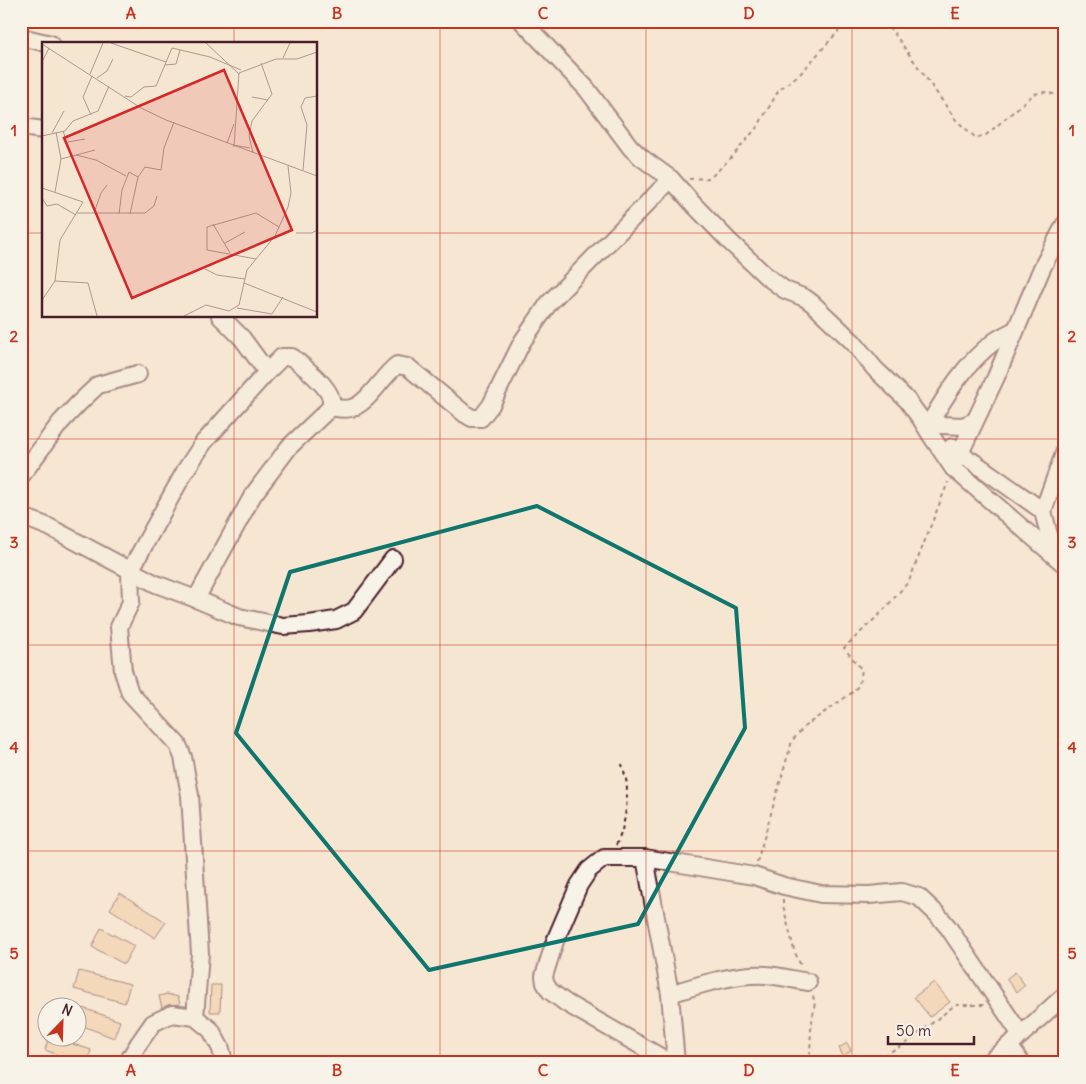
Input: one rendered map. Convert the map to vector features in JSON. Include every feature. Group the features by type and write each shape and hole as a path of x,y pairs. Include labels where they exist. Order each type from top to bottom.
{"street":[{"path":"522,21 586,88 631,148 647,163 671,179 729,241 766,276 785,290 812,303 853,342 875,369 907,400 926,422 932,437 1059,560"},
{"path":"21,37 42,42"},
{"path":"31,128 42,136"},
{"path":"331,407 350,408 361,403 390,370 397,365 408,367 465,414 472,418 482,418 491,405 522,342 548,303 671,179"},
{"path":"956,461 996,376 1042,268 1065,224"},
{"path":"222,318 242,338 266,372"},
{"path":"926,422 937,410 964,370 996,340 1015,330"},
{"path":"195,1018 200,954 190,794 183,757 178,745 130,693 123,671 119,627 131,602 130,571 185,470 204,442 266,372 282,357 292,357 315,377 327,391 331,399 331,407 289,447 253,495 196,599"},
{"path":"21,476 60,423 98,386 138,374"},
{"path":"926,422 963,426 975,421"},
{"path":"1043,510 1065,451"},
{"path":"956,461 972,461 1043,510 1059,560"},
{"path":"21,516 49,527 156,584 239,617 283,626 336,620 354,612 393,560"},
{"path":"671,1063 566,1003 550,991 545,982 544,976 555,941 580,885 589,870 604,858 645,858 754,876 784,886 821,894 869,895 902,892 919,897 948,927 1001,1007 1015,1040 1021,1063"},
{"path":"645,858 670,994 676,1063"},
{"path":"670,994 693,986 740,976 765,975 808,982"},
{"path":"988,1063 1065,995"},
{"path":"126,1063 153,1024 172,1014 195,1018 211,1030 221,1049 224,1063"}],"path":[{"path":"671,179 710,178 732,157 758,126 779,90 801,73 849,21"},
{"path":"883,21 894,33 956,120 976,138 986,135 1034,94 1045,92 1065,99"},
{"path":"754,876 792,741 805,726 854,692 859,685 862,670 844,648 882,612 909,581 956,461"},
{"path":"604,858 616,846 626,814 626,780 622,764"},
{"path":"870,1063 908,1042 955,1005 979,1004 1001,1007"}],"highlighted area":[{"path":"537,506 736,608 745,728 638,924 429,970 236,733 290,572"}],"building":[{"path":"120,893 166,922 155,938 110,909"},
{"path":"101,928 134,946 124,964 92,947"},
{"path":"79,971 130,984 125,1003 74,989"},
{"path":"1015,972 1025,985 1017,992 1006,979"},
{"path":"934,982 950,1002 930,1017 914,997"},
{"path":"211,985 221,985 220,1012 210,1012"},
{"path":"167,994 178,997 180,1004 168,1005 162,1008 159,996"},
{"path":"88,1010 120,1021 114,1038 88,1028"},
{"path":"847,1043 851,1051 843,1056 839,1048"},
{"path":"46,1046 79,1046 91,1050 87,1063 80,1063 45,1050"}]}
